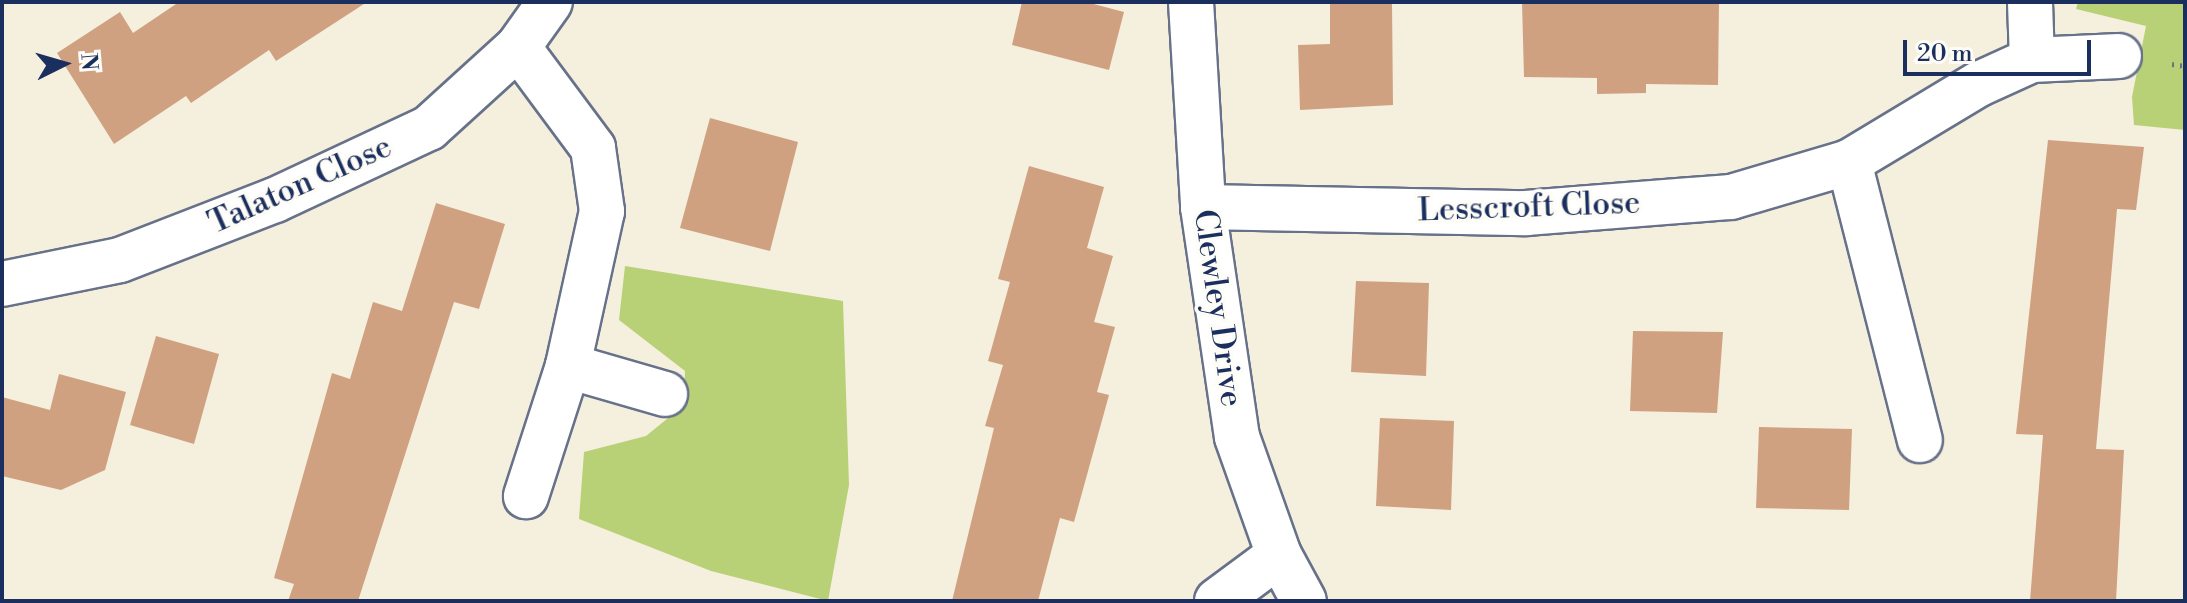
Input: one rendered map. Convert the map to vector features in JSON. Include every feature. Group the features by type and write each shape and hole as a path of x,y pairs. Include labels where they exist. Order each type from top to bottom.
{"street":[{"name":"Talaton Close","path":"2,284 120,260 275,200 429,128 518,47 550,2"},
{"name":"Clewley Drive","path":"1191,2 1203,207 1237,437 1279,555 1304,601"},
{"path":"2030,2 2032,60 2119,56"},
{"path":"518,47 593,148 602,211 568,366 526,496"},
{"name":"Lesscroft Close","path":"1203,207 1526,213 1731,197 1849,162 1979,84 2032,60"},
{"path":"1849,162 1920,440"},
{"path":"568,366 665,394"},
{"path":"1217,601 1279,555"}],"green space":[{"path":"2078,2 2185,2 2185,130 2134,125 2132,97 2146,26 2076,9"},
{"path":"625,266 843,301 849,485 828,601 711,571 579,519 584,452 646,436 684,405 685,371 619,320"}],"building":[{"path":"179,2 367,2 276,61 269,50 191,103 186,96 114,144 57,53 120,12 133,33"},
{"path":"1022,2 1086,2 1124,12 1109,70 1012,45"},
{"path":"1330,2 1392,2 1393,105 1300,110 1298,45 1330,44"},
{"path":"1522,2 1719,2 1718,85 1646,84 1646,93 1597,94 1597,78 1524,77"},
{"path":"710,118 798,142 770,251 680,228"},
{"path":"2048,140 2144,147 2136,210 2117,209 2096,449 2124,450 2116,601 2030,601 2043,435 2016,434"},
{"path":"1029,166 1104,187 1087,248 1113,256 1094,322 1115,327 1097,392 1109,395 1074,522 1060,518 1038,601 952,601 994,428 985,426 1003,365 988,361 1010,282 998,279"},
{"path":"436,203 505,224 479,309 454,302 358,601 288,601 294,584 274,578 332,373 350,379 373,302 402,311"},
{"path":"1356,281 1429,283 1426,376 1351,372"},
{"path":"1633,331 1723,332 1717,413 1630,411"},
{"path":"156,336 219,354 194,444 130,425"},
{"path":"59,374 126,392 105,470 61,490 2,476 2,397 50,410"},
{"path":"1380,418 1454,421 1451,510 1376,506"},
{"path":"1759,427 1852,429 1849,510 1756,508"}]}
